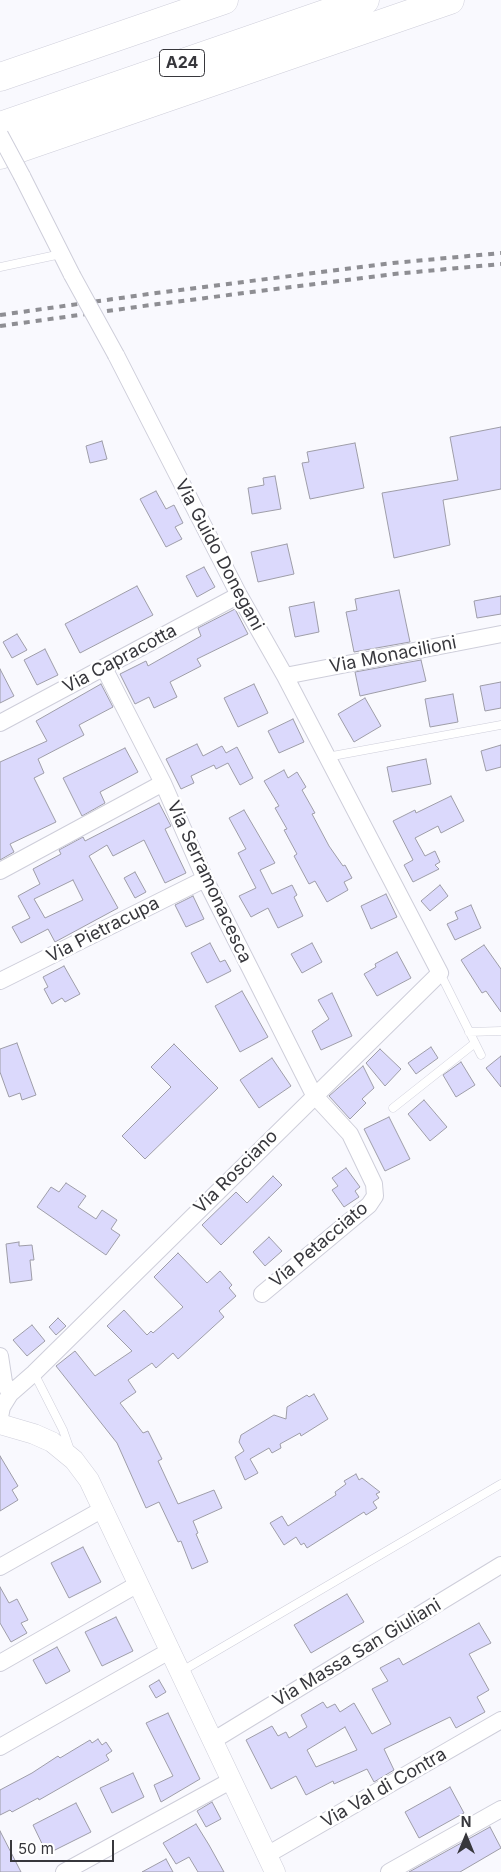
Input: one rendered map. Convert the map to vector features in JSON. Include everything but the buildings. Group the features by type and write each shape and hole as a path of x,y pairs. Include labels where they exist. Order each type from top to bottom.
{"highway":[{"path":"0,77 224,0"},
{"name":"A24","path":"0,107 309,0"},
{"name":"A24","path":"0,126 364,0"},
{"path":"0,155 450,0"}],"street":[{"name":"Via Guido Donegani","path":"0,135 72,276 116,355 239,595 285,676 440,973"},
{"name":"Via Capracotta","path":"0,723 239,595"},
{"name":"Via Monacilioni","path":"285,676 501,634"},
{"name":"Via Serramonacesca","path":"104,668 163,783 205,879 314,1095"},
{"path":"0,871 163,783"},
{"name":"Via Pietracupa","path":"0,982 205,879"},
{"name":"Via Rosciano","path":"10,1394 34,1373 314,1095 440,973"},
{"name":"Via Petacciato","path":"262,1294 369,1205 375,1196 374,1184 355,1142 344,1127 314,1095"},
{"path":"0,1356 4,1382 10,1394 2,1407 0,1417"},
{"path":"0,1424 41,1436 57,1446 74,1460 89,1480 214,1740 271,1864"},
{"path":"0,1567 103,1509"},
{"name":"Via Massa San Giuliani","path":"214,1740 501,1565"},
{"path":"0,1662 138,1584"},
{"path":"0,1747 171,1650"},
{"name":"Via Val di Contra","path":"271,1864 501,1720"},
{"path":"64,1872 232,1780"},
{"path":"389,1872 501,1809"}],"lane":[{"path":"0,267 61,254"},
{"path":"327,757 501,725"},
{"path":"440,973 481,1055"},
{"path":"469,1032 501,1031"},
{"path":"393,1108 475,1043"},
{"path":"34,1373 63,1430 74,1460"},
{"path":"181,1672 501,1484"}],"railway":[{"path":"0,315 393,263 501,253"},
{"path":"0,326 394,274 501,264"}]}
